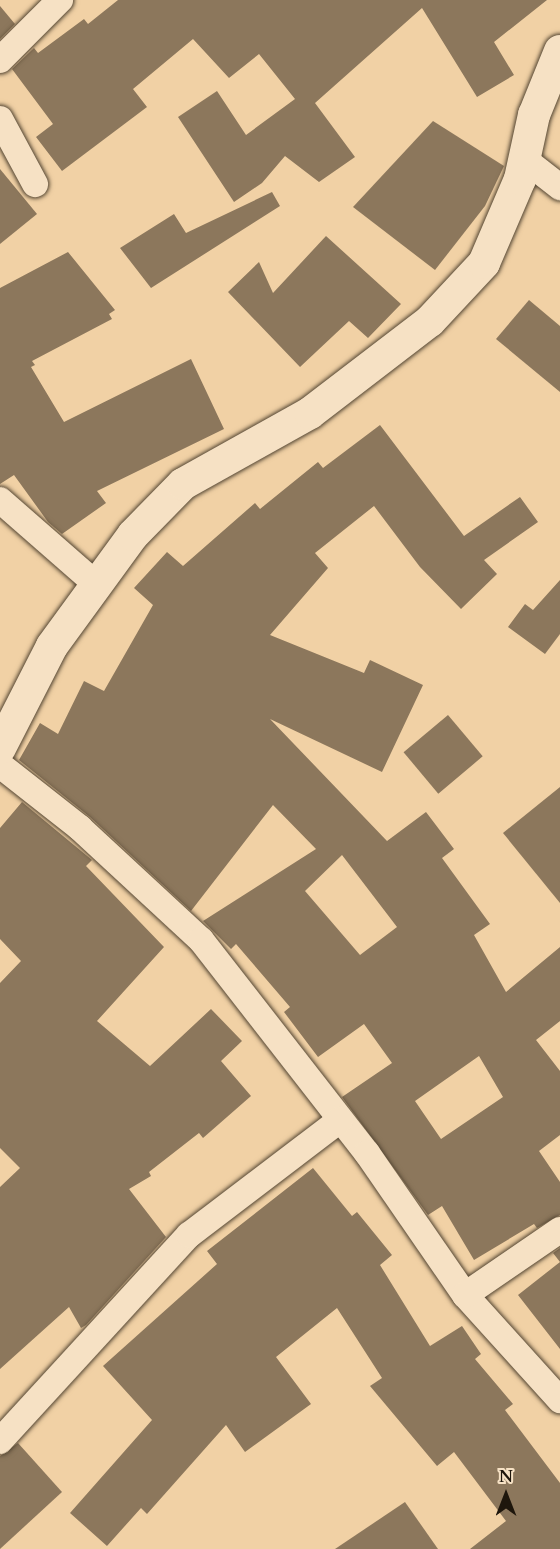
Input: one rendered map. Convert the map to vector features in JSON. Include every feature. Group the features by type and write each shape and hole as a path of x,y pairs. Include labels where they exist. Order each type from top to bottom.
{"street":[{"path":"0,60 60,0"},
{"path":"0,748 52,646 133,535 183,484 310,413 430,321 484,263 524,159 534,115 560,51"},
{"path":"0,119 35,184"},
{"path":"524,159 560,187"},
{"path":"0,500 97,585"},
{"path":"0,765 80,828 201,940 340,1120 465,1295 560,1400"},
{"path":"0,1441 189,1235 340,1120"},
{"path":"465,1295 560,1230"}],"building":[{"path":"118,0 547,0 494,42 514,75 477,97 422,8 315,103 355,157 319,182 285,156 262,183 234,202 178,117 217,91 246,135 295,99 259,54 229,78 193,39 133,89 147,107 62,171 36,137 53,124 12,69 34,48 38,53 84,19 88,24"},
{"path":"0,6 15,24 0,39"},
{"path":"433,121 504,166 485,206 435,270 353,207"},
{"path":"0,169 37,214 0,244"},
{"path":"272,192 280,206 151,288 120,248 174,214 186,233"},
{"path":"326,236 401,304 368,338 349,321 300,367 228,292 259,262 273,293"},
{"path":"68,252 115,310 109,314 112,319 32,361 35,365 31,367 64,422 191,359 224,429 97,491 106,503 62,534 48,522 14,475 0,484 0,288"},
{"path":"529,300 560,326 560,392 496,339"},
{"path":"380,425 464,536 520,497 538,522 484,560 497,574 461,609 420,567 374,506 315,553 328,568 270,635 364,673 370,660 423,685 382,772 270,719 387,841 426,812 454,849 442,858 490,924 474,935 506,992 560,947 560,1021 536,1040 560,1071 560,1135 539,1151 560,1182 560,1215 537,1228 534,1224 474,1260 442,1206 428,1215 342,1097 392,1063 364,1024 318,1057 284,1012 290,1007 236,944 231,949 203,921 316,849 273,805 191,911 90,817 19,760 40,723 58,734 84,681 104,691 153,605 134,588 167,552 183,566 255,503 260,509 318,462 323,468","holes":["342,855 397,927 360,955 305,891","479,1056 503,1097 441,1139 415,1101"]},
{"path":"560,580 560,634 545,654 508,627 525,604 533,610"},
{"path":"448,715 483,756 438,794 404,752"},
{"path":"560,787 560,903 503,833"},
{"path":"22,802 92,860 86,866 164,947 97,1021 150,1066 211,1009 242,1041 221,1061 251,1096 203,1138 199,1133 149,1172 151,1176 129,1189 166,1237 86,1325 81,1328 69,1307 0,1369 0,1187 20,1168 0,1148 0,983 21,961 0,939 0,828"},
{"path":"313,1168 352,1216 357,1212 392,1255 380,1265 430,1346 462,1326 481,1354 475,1359 513,1404 505,1410 560,1483 560,1549 470,1549 506,1521 454,1452 437,1466 370,1386 382,1378 337,1308 276,1357 311,1404 245,1452 226,1425 147,1514 141,1508 107,1546 70,1513 152,1420 103,1366 217,1264 207,1251"},
{"path":"560,1248 560,1262 553,1253"},
{"path":"560,1262 560,1349 518,1295"},
{"path":"18,1443 62,1492 0,1549 0,1456"},
{"path":"405,1502 438,1549 335,1549"}]}
